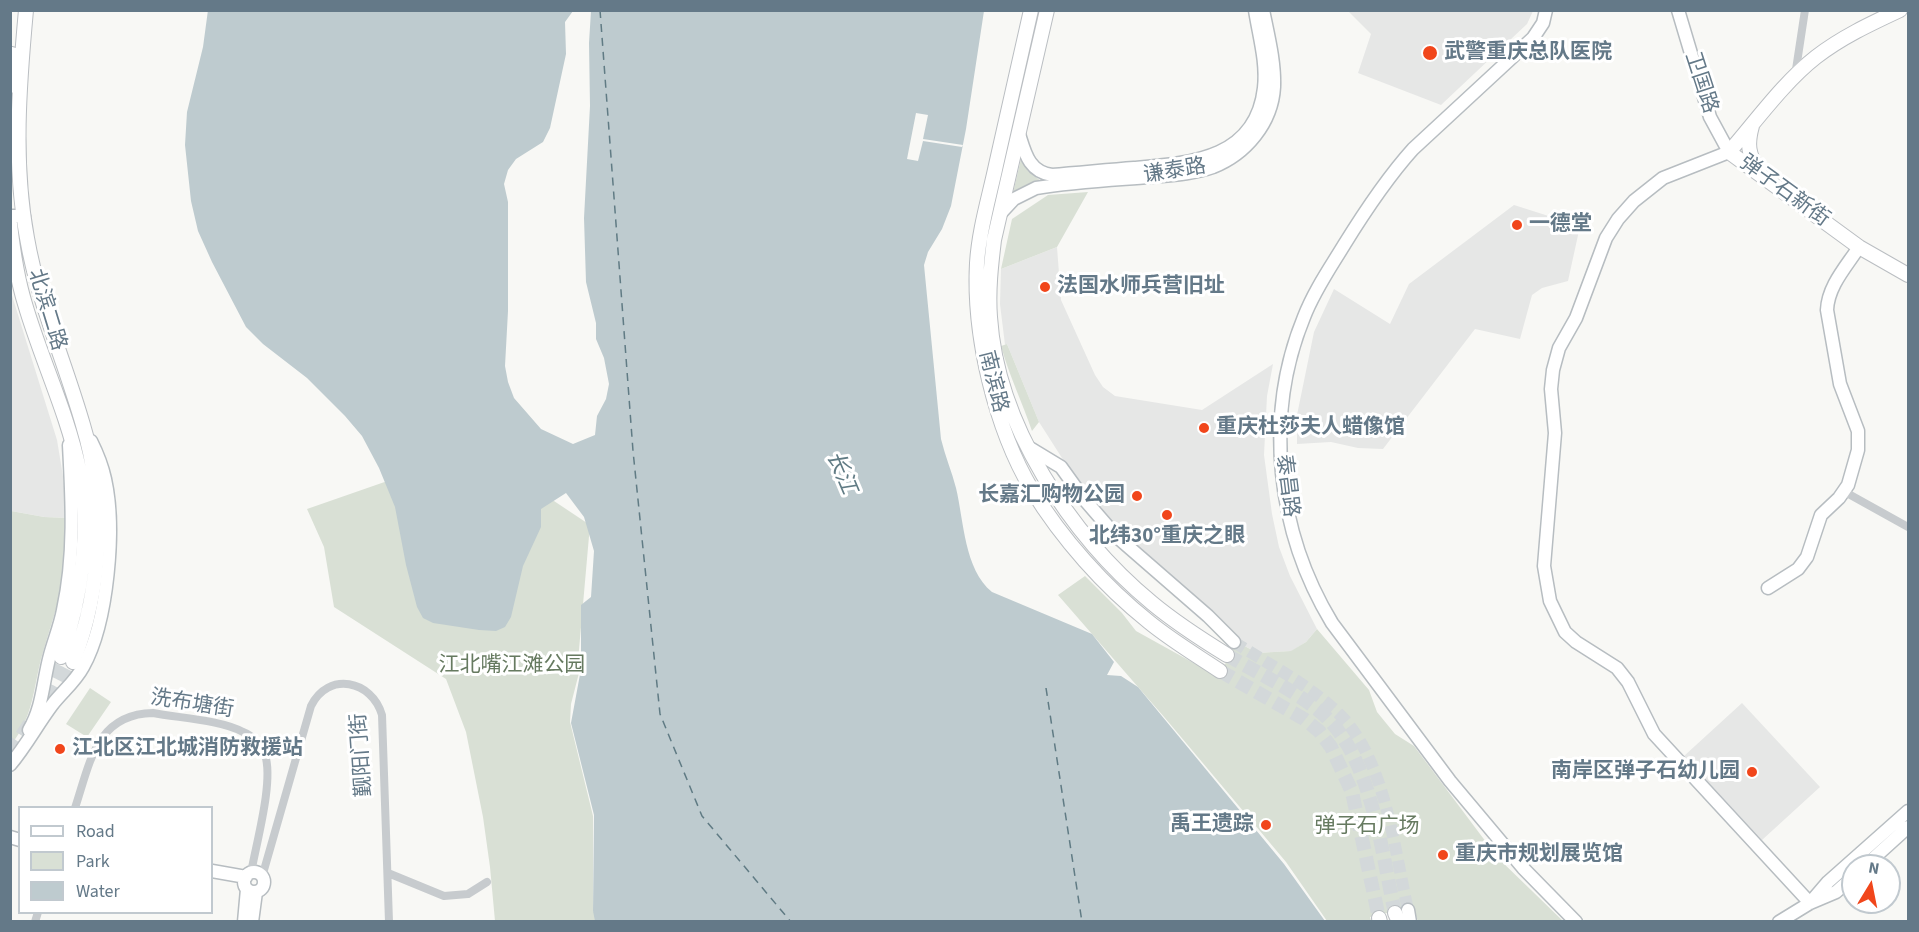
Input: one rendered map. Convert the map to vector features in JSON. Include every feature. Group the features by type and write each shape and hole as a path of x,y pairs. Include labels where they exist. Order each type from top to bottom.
{"main road":[{"path":"10,86 11,53 17,10"},
{"name":"北滨二路","path":"11,232 19,285 68,431 81,484 83,545 67,659 84,631 93,594 97,545 94,481 84,427 35,280 26,236 17,216 18,127 26,10"},
{"name":"南滨路","path":"1031,10 984,217 977,262 978,317 991,387 1003,423 1032,489 1074,546 1114,591 1148,622 1220,670"},
{"name":"南滨路","path":"1047,10 1000,214 991,263 992,339 1004,387 1028,447 1046,480 1065,509 1099,552 1151,603 1184,628 1227,655"},
{"path":"1038,50 1047,32 1052,10"},
{"name":"弹子石新街","path":"1900,10 1856,30 1814,58 1795,76 1729,152 1858,247 1908,275"},
{"path":"1753,124 1748,147 1763,177"}],"street":[{"name":"谦泰路","path":"1019,134 1024,153 1031,164 1041,173 1052,175 1178,164 1209,158 1222,152 1235,143 1247,130 1263,98 1265,63 1255,10"},
{"name":"谦泰路","path":"1000,214 1014,199 1036,188 1196,172 1225,162 1240,152 1264,123 1273,98 1273,62 1263,10"},
{"name":"泰昌路","path":"1546,10 1543,23 1533,38 1413,149 1395,169 1366,210 1314,295 1297,336 1291,358 1283,405 1280,454 1287,511 1295,542 1317,598 1332,623 1450,781 1523,868 1576,921"},
{"name":"卫国路","path":"1678,10 1710,117 1729,152"},
{"path":"1795,76 1805,10"},
{"path":"1729,152 1663,178 1634,201 1618,219 1606,238 1576,318 1559,348 1553,370 1551,389 1555,433 1544,566 1550,601 1565,632 1576,642 1617,668 1628,682 1654,734 1810,903"},
{"path":"11,232 26,236"},
{"path":"1768,588 1804,563 1821,515 1845,492 1848,485 1859,440 1855,419 1840,384 1827,310 1831,290 1858,247"},
{"name":"北滨二路","path":"10,765 52,705 74,681 88,656 99,624 109,546 109,507 99,457 84,427"},
{"name":"北滨二路","path":"10,756 31,726 44,690 46,671 63,611 71,560 72,489 68,431"},
{"path":"1028,447 1061,467 1084,499 1116,536 1208,616 1234,642"},
{"path":"1845,492 1908,527"},
{"path":"46,671 50,683 57,687 64,688 74,681"},
{"name":"觐阳门街","path":"251,882 276,827 315,697 334,685 362,687 372,695 382,715 389,921"},
{"name":"洗布塘街","path":"75,806 95,749 101,738 118,721 141,713 153,713 232,727 245,732 256,740 264,753 268,766 251,882"},
{"path":"265,795 265,830 270,832 276,827"},
{"path":"1810,903 1828,882 1908,812"},
{"path":"1878,854 1908,827"},
{"path":"213,871 251,882"},
{"path":"388,873 444,896 468,894 487,882"},
{"path":"213,878 251,882"},
{"path":"244,921 251,882"},
{"path":"251,882 252,921"},
{"path":"1779,921 1841,887"}],"shaded area":[{"name":"武警重庆总队医院","path":"1348,11 1533,11 1527,24 1441,105 1358,73 1371,34"},
{"path":"1514,205 1580,226 1568,281 1542,288 1532,295 1520,339 1475,329 1383,449 1358,448 1331,442 1297,444 1297,415 1314,332 1334,289 1390,324 1409,284"},
{"name":"长嘉汇购物公园","path":"1057,247 1061,300 1095,375 1103,387 1115,396 1202,410 1273,364 1267,396 1264,455 1272,514 1279,547 1290,576 1317,629 1306,642 1292,651 1257,653 1236,641 1129,541 1085,494 1039,422 1007,344 1005,345 1000,304 1001,269"},
{"path":"10,289 57,440 67,518 44,517 11,511"},
{"name":"南岸区弹子石幼儿园","path":"1742,703 1820,787 1762,840 1684,756"}],"green space":[{"path":"1021,159 1028,171 1041,183 1027,185 1013,193"},
{"path":"1088,192 1057,247 1001,269 1012,219 1048,195"},
{"path":"1007,344 1039,422 1032,431 1001,346"},
{"name":"江北嘴江滩公园","path":"396,478 542,493 590,525 578,661 580,669 571,704 570,722 593,816 593,911 601,921 495,921 483,817 466,732 446,679 334,607 324,547 307,509"},
{"path":"11,511 44,517 67,518 64,562 57,605 28,714 11,745"},
{"name":"弹子石广场","path":"1085,576 1122,613 1136,631 1219,677 1236,641 1257,653 1291,651 1306,642 1317,629 1369,690 1377,712 1395,734 1414,746 1498,858 1563,921 1418,921 1412,907 1370,917 1371,921 1327,921 1286,862 1058,595"},
{"path":"90,688 111,702 87,737 66,724"}],"water":[{"name":"长江","path":"208,10 573,11 565,22 566,54 550,128 543,142 516,159 508,170 504,184 508,202 508,311 505,366 508,382 514,398 541,429 573,444 595,435 597,416 606,399 609,384 604,358 596,339 596,323 586,282 584,218 590,106 591,11 984,11 966,129 951,206 924,265 941,439 956,488 970,558 983,582 992,592 1092,634 1114,662 1107,675 1121,676 1138,687 1284,864 1325,921 595,921 593,911 594,815 571,723 581,669 581,605 591,597 594,551 584,517 566,493 541,509 541,527 523,566 511,617 505,627 496,631 479,630 433,623 423,618 417,607 406,565 395,507 379,468 362,436 307,378 263,344 246,327 198,231 191,201 185,145 187,112 203,47"}],"pier":[{"path":"916,113 928,115 923,139 963,145 962,147 923,141 918,161 907,159"}],"ferry route":[{"path":"600,10 633,451 660,714 702,816 791,922"},
{"path":"1046,688 1082,922"}],"tunnel":[{"path":"1234,642 1312,692 1336,711 1353,730 1377,777 1392,831 1408,910"},
{"path":"1227,655 1307,701 1328,719 1343,738 1355,760 1373,810 1395,913"},
{"path":"43,696 61,657"},
{"path":"53,701 73,662"},
{"path":"1220,671 1304,719 1319,731 1331,747 1352,792 1379,918"},
{"path":"10,753 33,719"}],"place":[{"name":"武警重庆总队医院","path":"1430,53"},
{"name":"一德堂","path":"1517,225"},
{"name":"法国水师兵营旧址","path":"1045,287"},
{"name":"重庆杜莎夫人蜡像馆","path":"1204,428"},
{"name":"长嘉汇购物公园","path":"1137,496"},
{"name":"北纬30°重庆之眼","path":"1167,515"},
{"name":"江北区江北城消防救援站","path":"60,749"},
{"name":"南岸区弹子石幼儿园","path":"1752,772"},
{"name":"禹王遗踪","path":"1266,825"},
{"name":"重庆市规划展览馆","path":"1443,855"}]}
